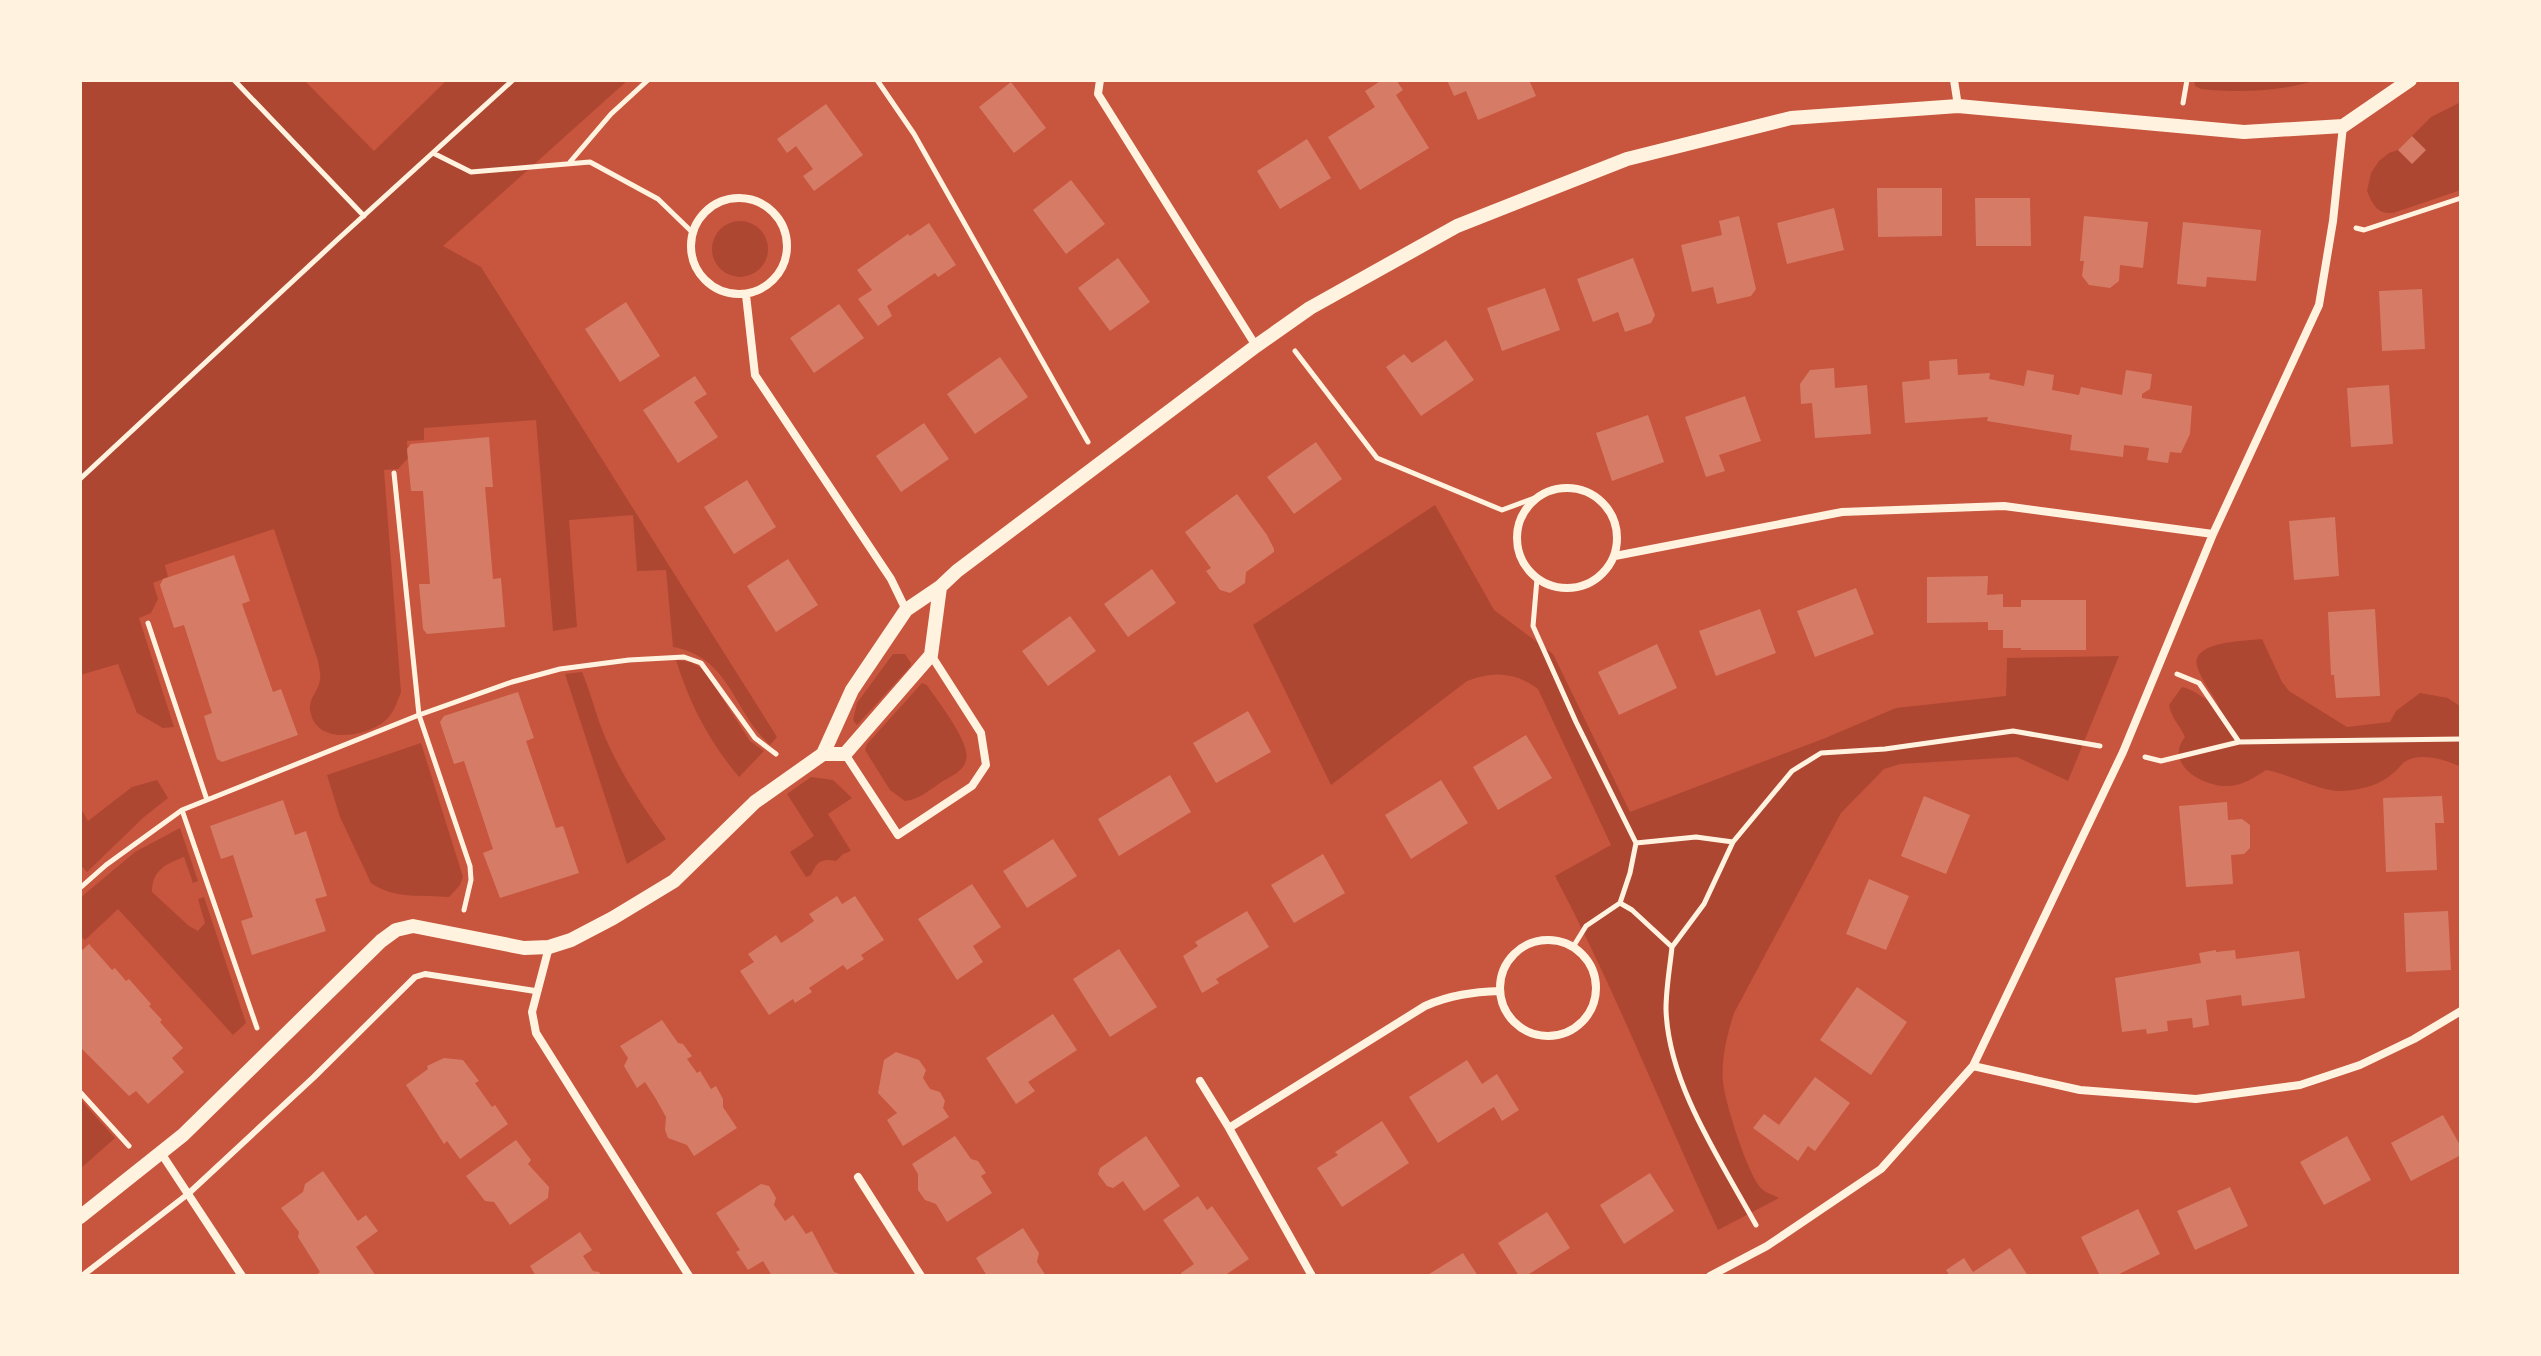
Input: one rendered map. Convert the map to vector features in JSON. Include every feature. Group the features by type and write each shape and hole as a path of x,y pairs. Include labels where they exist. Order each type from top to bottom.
{"street":[{"path":"1100,80 1098,94 1256,346"},
{"path":"1954,80 1958,106"},
{"path":"80,1217 161,1153 396,930 413,926 524,948 549,947 592,931 674,881 755,802 823,754 852,690 906,610 1310,308 1457,226 1627,159 1791,118 1958,106 2244,132 2343,126 2410,80"},
{"path":"1710,1276 1767,1246 1881,1169 1973,1066 2123,752 2213,534 2319,305 2333,221 2343,126"},
{"path":"737,196 765,203 785,226 788,256 773,282 746,295 722,292 702,278 691,256 692,232 709,207 737,196"},
{"path":"746,295 755,375 891,579 906,610"},
{"path":"1562,488 1580,489 1597,497 1609,510 1616,526 1618,543 1615,556 1606,571 1589,584 1572,588 1553,587 1537,579 1519,555 1519,521 1540,496 1562,488"},
{"path":"1615,556 1827,514 1857,511 2004,506 2213,534"},
{"path":"823,754 845,754 931,655 940,587"},
{"path":"845,754 898,835 972,786 986,765 981,733 931,655"},
{"path":"1550,940 1573,947 1589,962 1596,987 1595,1000 1578,1026 1563,1034 1547,1036 1531,1033 1511,1018 1500,991 1502,974 1509,959 1533,942 1550,940"},
{"path":"549,947 535,991 532,1012 536,1033 689,1276"},
{"path":"1229,1128 1425,1006 1458,994 1500,991"},
{"path":"1973,1066 2080,1090 2196,1099 2300,1085 2345,1070 2414,1039 2461,1011"},
{"path":"1200,1081 1312,1276"},
{"path":"161,1153 242,1276"},
{"path":"858,1177 917,1275"}],"lane":[{"path":"82,1276 188,1194 314,1077 415,977 425,974 535,991"}],"path":[{"path":"234,80 364,216"},
{"path":"80,479 513,80"},
{"path":"570,162 611,114 648,80"},
{"path":"877,80 914,134 1101,464"},
{"path":"432,152 471,172 590,162 658,199 692,232"},
{"path":"2333,221 2364,230 2461,198"},
{"path":"1280,330 1377,458 1502,510 1540,496"},
{"path":"394,473 419,715 470,866 471,880 457,934"},
{"path":"1537,579 1533,626 1636,843 1620,903 1586,926 1573,947"},
{"path":"148,623 207,800"},
{"path":"80,888 106,865 182,810 419,715 512,682 560,669 673,656 693,659 701,663 755,738 797,771"},
{"path":"2160,667 2199,683 2239,742"},
{"path":"1767,1246 1704,1131 1675,1060 1666,1010 1672,947 1704,904 1733,842 1792,771 1821,753 1885,749 2013,731 2084,741 2161,761 2239,742 2459,741"},
{"path":"182,810 267,1054"},
{"path":"1636,843 1696,837 1733,842"},
{"path":"1620,903 1632,910 1672,947"},
{"path":"80,1092 146,1164"}],"shaded area":[{"path":"80,80 304,80 374,151 447,80 628,80 443,246 481,267 777,737 770,745 719,674 692,653 673,647 666,570 637,571 633,515 569,520 577,627 553,631 536,420 424,428 424,440 407,441 408,458 398,469 384,470 401,692 391,714 381,724 350,735 339,735 328,733 313,720 310,705 320,680 318,661 274,529 165,565 168,577 153,583 158,599 151,613 139,618 174,727 163,728 137,713 118,664 80,675"},
{"path":"2194,80 2317,80 2288,87 2245,91 2201,89 2195,86"},
{"path":"2461,102 2461,190 2393,213 2379,210 2367,191 2371,173 2379,161 2398,150 2431,117"},
{"path":"740,221 760,229 768,249 760,269 740,277 720,269 712,249 720,229"},
{"path":"1435,505 1494,610 1553,654 1630,812 1896,708 2006,696 2007,658 2119,656 2068,781 2017,757 1900,764 1884,769 1841,813 1734,1013 1725,1047 1723,1082 1738,1138 1756,1181 1764,1190 1779,1198 1718,1230 1619,1008 1555,876 1611,845 1538,689 1521,679 1504,675 1467,681 1331,785 1253,625"},
{"path":"2262,639 2289,691 2347,727 2390,722 2396,711 2420,693 2448,698 2461,707 2461,767 2434,758 2412,758 2381,782 2346,791 2322,788 2266,770 2245,782 2230,786 2199,779 2190,773 2179,757 2185,737 2169,705 2182,687 2219,707 2199,671 2197,658 2202,652 2221,644"},
{"path":"893,654 905,654 910,667 857,725 853,720 857,703"},
{"path":"676,660 691,662 704,670 750,741 764,751 739,777 702,722"},
{"path":"582,672 611,751 666,839 627,864 565,674"},
{"path":"922,683 927,685 959,733 966,761 953,775 920,796 905,801 890,790 865,750"},
{"path":"421,743 463,877 449,897 398,894 371,883 340,817 327,775"},
{"path":"811,777 833,780 852,798 828,814 851,851 836,861 820,862 806,877 790,852 814,836 787,794"},
{"path":"157,780 168,798 87,872 80,864 80,807 88,821 132,787"},
{"path":"180,828 198,881 193,883 184,857 157,873 152,892 198,931 205,923 198,899 204,897 246,1023 233,1035 118,909 85,940 80,935 80,898 135,852"},
{"path":"80,1099 115,1138 80,1169"}],"building":[{"path":"1382,80 1396,80 1403,90 1396,95 1429,148 1360,190 1328,137 1375,107 1365,91"},
{"path":"1447,80 1529,80 1536,96 1478,120 1466,91 1454,96"},
{"path":"1011,82 1046,128 1014,153 979,107"},
{"path":"826,104 863,155 814,191 803,176 813,169 796,146 787,153 777,139"},
{"path":"2412,136 2426,150 2412,164 2398,150"},
{"path":"1307,139 1331,178 1280,209 1257,171"},
{"path":"1071,180 1105,224 1066,254 1033,210"},
{"path":"1877,188 1942,188 1942,236 1878,237"},
{"path":"1975,198 2030,198 2031,246 1976,246"},
{"path":"1834,208 1844,250 1787,264 1777,223"},
{"path":"1739,216 1756,289 1751,296 1717,304 1713,287 1692,292 1681,245 1722,235 1719,221"},
{"path":"2084,216 2148,222 2143,268 2120,265 2119,281 2110,288 2089,285 2082,276 2084,261 2080,261"},
{"path":"2183,222 2261,230 2256,281 2207,277 2206,287 2177,284"},
{"path":"929,223 956,265 938,277 935,273 887,306 892,316 878,326 858,299 872,290 857,270"},
{"path":"1118,258 1150,302 1110,331 1078,288"},
{"path":"1633,258 1655,315 1651,323 1625,332 1618,312 1593,322 1577,279"},
{"path":"1545,288 1560,330 1502,351 1487,308"},
{"path":"2422,289 2425,349 2382,351 2379,291"},
{"path":"626,302 660,356 620,382 585,329"},
{"path":"839,304 864,338 814,373 790,338"},
{"path":"1446,340 1474,380 1421,416 1386,367 1404,354 1412,363"},
{"path":"1000,357 1028,397 975,434 947,394"},
{"path":"1957,359 1958,375 1990,373 1989,379 2024,386 2027,370 2054,375 2052,390 2079,395 2081,387 2122,395 2126,370 2152,374 2150,389 2142,394 2142,398 2192,406 2190,434 2181,453 2170,452 2168,463 2147,460 2149,448 2124,445 2123,457 2070,450 2072,435 1987,421 1988,417 1905,423 1902,382 1930,379 1929,361"},
{"path":"1834,368 1835,388 1867,385 1871,434 1815,438 1812,403 1801,404 1800,384 1810,370"},
{"path":"695,376 707,394 694,402 718,437 678,463 643,410"},
{"path":"2389,385 2393,444 2351,447 2347,388"},
{"path":"1745,396 1761,441 1719,455 1725,471 1706,477 1685,417"},
{"path":"1648,415 1664,462 1612,481 1596,433"},
{"path":"924,423 949,459 901,492 876,456"},
{"path":"489,437 493,487 485,487 493,579 501,578 505,627 427,634 423,629 419,584 430,584 423,491 411,491 407,449 411,444"},
{"path":"1316,442 1342,479 1294,514 1267,477"},
{"path":"747,480 776,527 734,554 704,507"},
{"path":"1237,494 1267,535 1274,552 1246,572 1245,583 1230,593 1220,590 1206,571 1211,568 1185,532"},
{"path":"2335,517 2339,576 2294,580 2289,521"},
{"path":"234,555 250,601 242,604 273,692 281,689 298,735 222,762 217,759 204,716 212,713 184,625 174,628 160,585 163,579"},
{"path":"788,559 818,605 776,632 747,586"},
{"path":"1152,569 1176,603 1128,637 1104,604"},
{"path":"1988,576 1987,595 2003,594 2003,607 2021,607 2021,600 2086,600 2086,650 2003,648 2003,630 1988,630 1988,622 1927,623 1927,577"},
{"path":"1856,588 1874,634 1815,657 1797,611"},
{"path":"1760,609 1776,653 1716,676 1699,631"},
{"path":"2375,609 2380,696 2336,698 2334,675 2331,675 2328,612"},
{"path":"1070,616 1096,651 1048,686 1022,651"},
{"path":"1657,644 1677,688 1619,715 1598,672"},
{"path":"518,692 534,738 526,741 556,828 563,826 579,873 500,898 483,853 493,849 464,761 454,764 440,722 444,716"},
{"path":"1248,711 1271,752 1216,783 1193,743"},
{"path":"1526,735 1552,778 1498,810 1473,767"},
{"path":"1170,775 1191,812 1119,856 1098,819"},
{"path":"1441,780 1468,823 1411,859 1385,815"},
{"path":"1924,796 1970,815 1946,874 1901,856"},
{"path":"2442,796 2444,823 2435,823 2437,870 2386,872 2383,798"},
{"path":"283,800 295,835 306,831 327,896 315,899 326,931 252,955 241,921 253,917 233,855 221,859 210,826"},
{"path":"2227,802 2228,820 2242,819 2250,825 2250,848 2244,854 2231,855 2233,884 2186,887 2179,806"},
{"path":"1053,839 1077,876 1027,908 1003,871"},
{"path":"1323,854 1345,893 1294,923 1271,885"},
{"path":"1869,879 1909,896 1886,950 1846,934"},
{"path":"972,884 1001,927 973,946 983,962 957,980 918,919"},
{"path":"837,896 842,904 855,896 884,940 861,955 864,959 847,970 843,965 809,988 812,992 795,1003 793,999 769,1015 740,971 754,962 748,954 776,935 781,943 797,933 814,921 809,914"},
{"path":"1247,911 1269,947 1216,979 1219,983 1202,993 1183,956 1198,946 1195,942"},
{"path":"2448,911 2451,970 2406,972 2404,913"},
{"path":"89,944 112,970 115,968 126,981 129,979 183,1048 172,1058 184,1072 148,1104 136,1091 129,1096 80,1047 80,952"},
{"path":"1119,949 1157,1007 1110,1037 1073,979"},
{"path":"2235,950 2236,959 2299,951 2305,998 2242,1006 2241,995 2206,1000 2209,1025 2193,1028 2192,1018 2167,1021 2168,1031 2147,1034 2146,1029 2122,1032 2115,978 2201,963 2199,953"},
{"path":"1857,987 1907,1022 1871,1075 1820,1040"},
{"path":"1053,1014 1077,1050 1028,1082 1035,1091 1016,1104 986,1058"},
{"path":"662,1020 678,1043 683,1044 692,1056 687,1059 697,1073 700,1071 711,1089 716,1086 723,1099 723,1107 737,1128 694,1156 687,1145 668,1138 666,1117 656,1099 645,1082 637,1088 624,1066 628,1058 620,1046"},
{"path":"896,1052 919,1060 926,1070 923,1078 930,1089 940,1092 945,1101 943,1108 949,1117 903,1146 887,1120 897,1113 878,1093 884,1060"},
{"path":"444,1058 463,1060 479,1081 475,1083 508,1124 460,1159 447,1141 444,1144 406,1085 428,1069 427,1066"},
{"path":"1467,1060 1482,1084 1497,1074 1519,1110 1502,1121 1494,1107 1438,1143 1409,1097"},
{"path":"1815,1077 1850,1103 1815,1151 1808,1146 1798,1161 1753,1128 1764,1114 1779,1125"},
{"path":"2443,1115 2461,1147 2461,1155 2411,1181 2391,1143"},
{"path":"1382,1121 1409,1163 1342,1207 1317,1168 1338,1155 1335,1152"},
{"path":"955,1136 971,1159 978,1161 986,1173 981,1176 992,1193 947,1222 936,1204 925,1200 918,1190 918,1174 912,1164"},
{"path":"1146,1136 1180,1186 1144,1211 1123,1181 1113,1188 1107,1186 1098,1174 1100,1168"},
{"path":"2347,1136 2371,1180 2324,1205 2300,1162"},
{"path":"516,1140 531,1160 528,1164 549,1187 548,1198 510,1225 494,1202 485,1201 466,1176"},
{"path":"323,1171 358,1221 366,1215 378,1231 356,1247 376,1276 315,1276 320,1272 298,1237 299,1232 281,1208 303,1192 305,1184"},
{"path":"1650,1173 1674,1211 1624,1244 1600,1205"},
{"path":"761,1184 769,1186 776,1198 774,1205 785,1221 793,1215 806,1234 812,1231 834,1272 846,1276 772,1276 763,1261 748,1270 736,1252 740,1250 716,1213"},
{"path":"2230,1187 2248,1226 2195,1250 2177,1211"},
{"path":"1198,1196 1207,1210 1212,1206 1249,1259 1224,1276 1183,1276 1181,1273 1194,1264 1163,1220"},
{"path":"2138,1209 2160,1254 2115,1276 2100,1276 2081,1237"},
{"path":"1547,1212 1570,1248 1526,1276 1519,1276 1498,1243"},
{"path":"1023,1228 1039,1253 1037,1262 1046,1276 987,1276 976,1258"},
{"path":"580,1232 592,1250 583,1256 593,1271 602,1276 536,1276 530,1266"},
{"path":"2010,1248 2028,1276 1950,1276 1946,1270 1964,1258 1973,1272"},
{"path":"1463,1253 1478,1276 1426,1276"}]}
